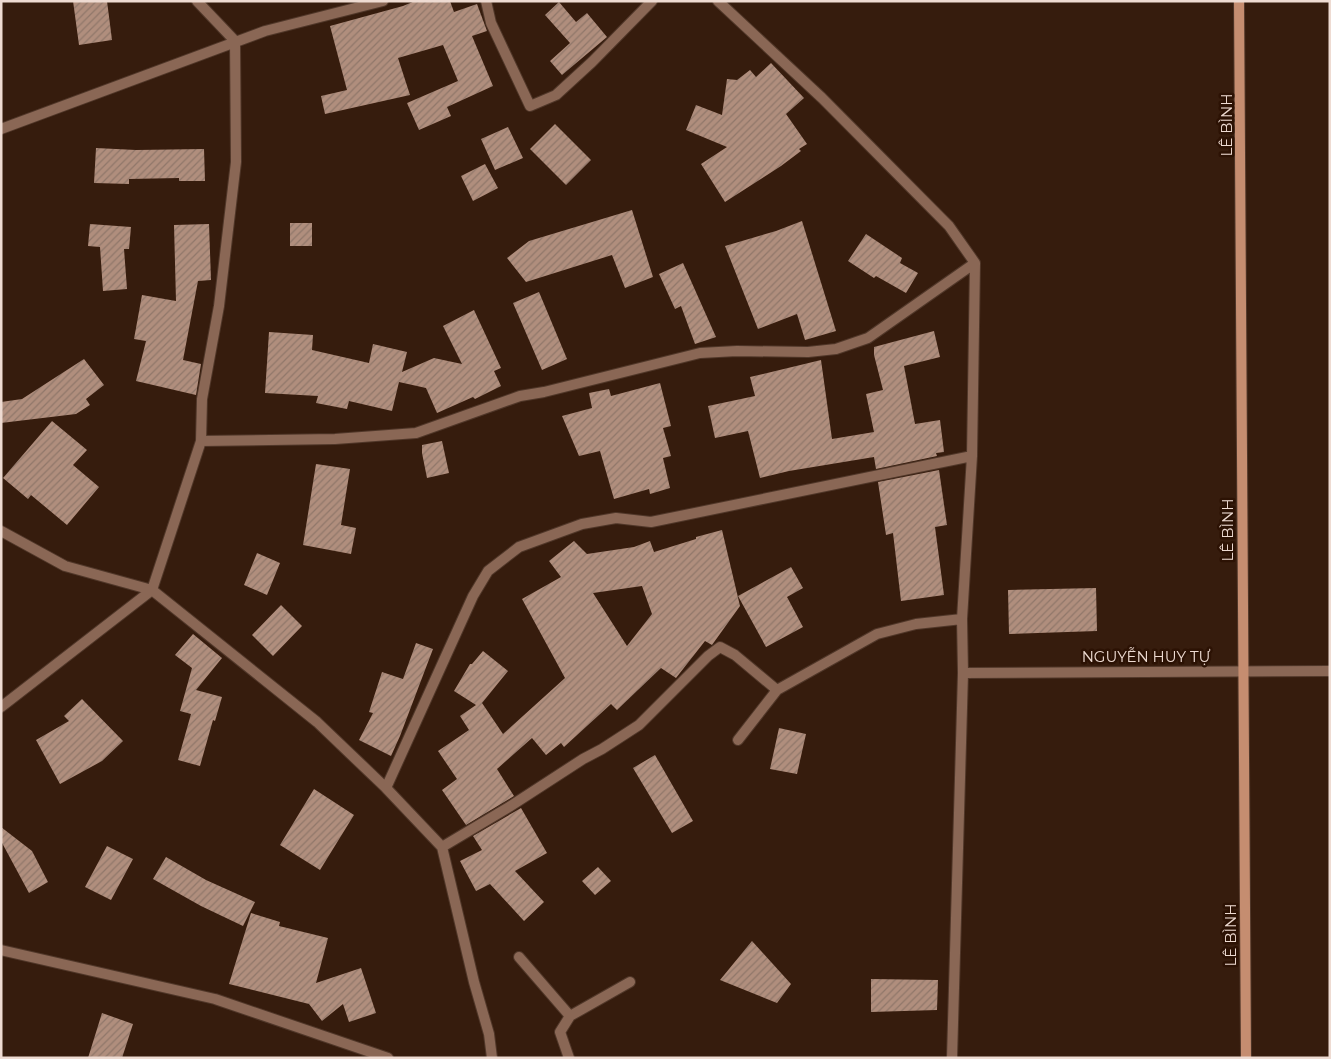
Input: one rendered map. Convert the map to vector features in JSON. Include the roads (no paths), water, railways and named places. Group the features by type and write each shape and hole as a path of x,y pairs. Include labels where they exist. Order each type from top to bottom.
{"street":[{"path":"1,708 152,590 201,441 202,399 219,306 236,162 235,41 197,1"},
{"path":"1,129 235,41 265,31 383,1"},
{"path":"486,1 491,23 530,106 556,95 592,62 652,1"},
{"path":"718,1 822,98 949,226 975,263 972,456 962,619 963,672 952,1058"},
{"name":"LÊ BÌNH","path":"1239,1 1246,1058"},
{"path":"201,441 335,439 416,432 520,396 544,392 700,353 737,351 808,352 836,349 868,338 975,263"},
{"path":"386,788 472,596 488,571 519,548 582,524 616,518 651,522 972,456"},
{"path":"1,531 65,566 152,590 317,722 386,788 442,847 474,982 489,1034 492,1058"},
{"path":"738,740 777,690 877,634 916,624 962,619"},
{"path":"442,847 638,725 708,656 720,647 735,655 777,690"},
{"name":"NGUYỄN HUY TỰ","path":"963,672 1330,671"},
{"path":"1,950 215,999 388,1058"},
{"path":"519,957 570,1016"},
{"path":"569,1058 560,1032 570,1016 630,982"}]}
